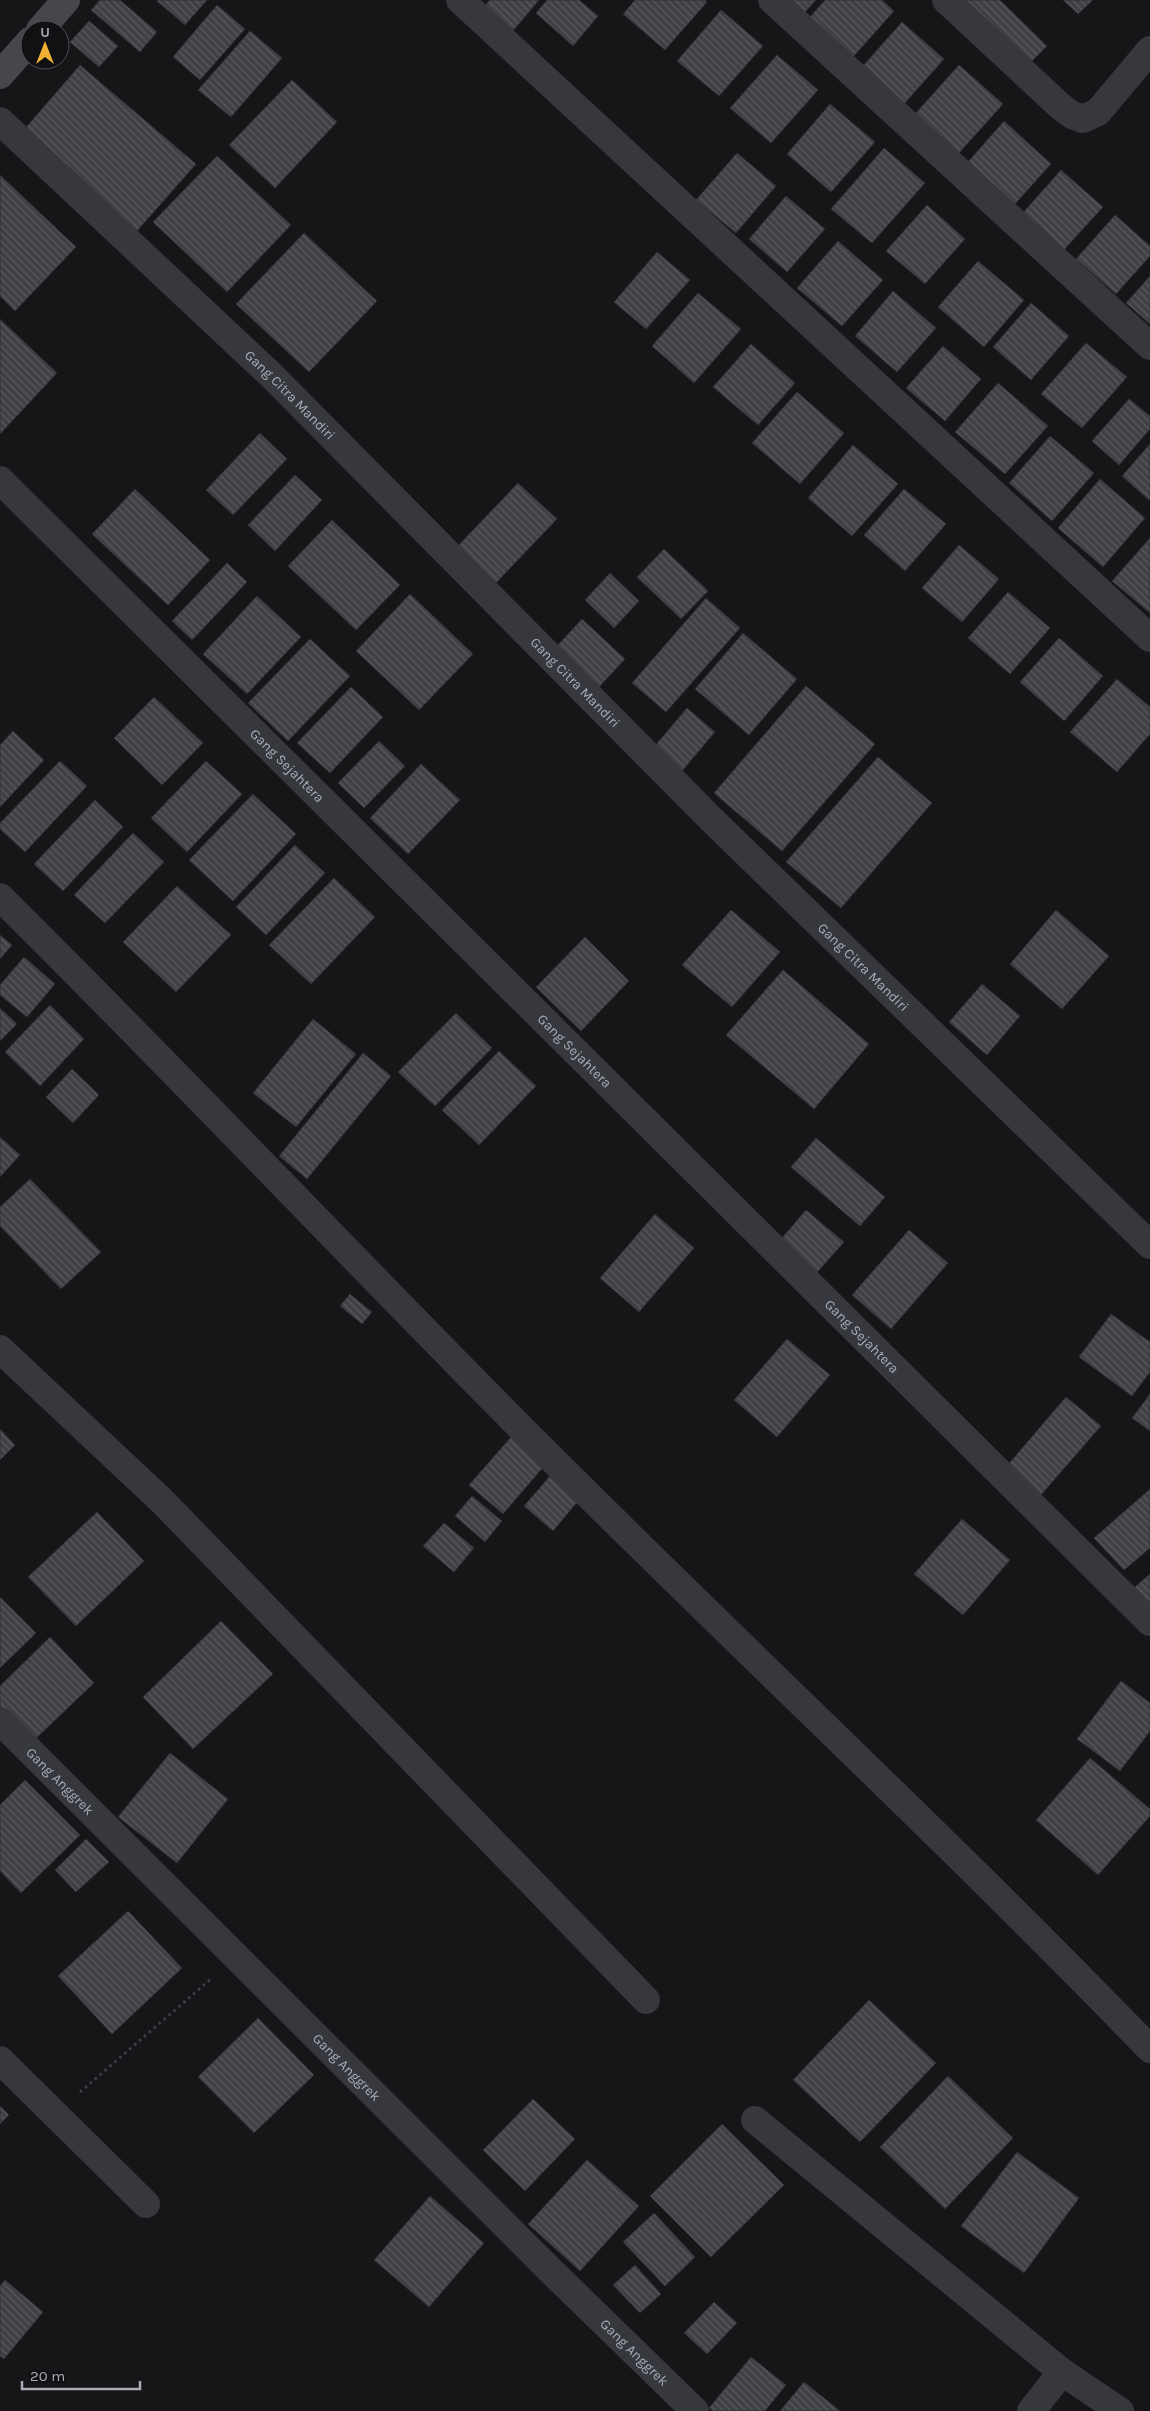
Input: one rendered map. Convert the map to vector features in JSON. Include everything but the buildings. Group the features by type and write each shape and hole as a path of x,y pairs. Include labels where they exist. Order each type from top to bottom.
{"street":[{"path":"49,20 66,0"},
{"path":"460,0 1150,638"},
{"path":"772,0 1150,346"},
{"path":"946,0 1060,106 1072,115 1083,119 1098,112 1150,50"},
{"path":"0,75 20,52"},
{"name":"Gang Citra Mandiri","path":"0,121 271,375 710,818 1150,1245"},
{"name":"Gang Sejahtera","path":"0,480 1150,1622"},
{"path":"0,897 146,1042 544,1450 1046,1942 1150,2049"},
{"path":"0,1349 163,1502 646,2000"},
{"name":"Gang Anggrek","path":"0,1721 542,2262 695,2411"},
{"path":"0,2060 146,2204"},
{"path":"755,2120 1062,2372 1120,2411"},
{"path":"1031,2411 1062,2372"}],"path":[{"path":"55,2114 236,1957"}]}
